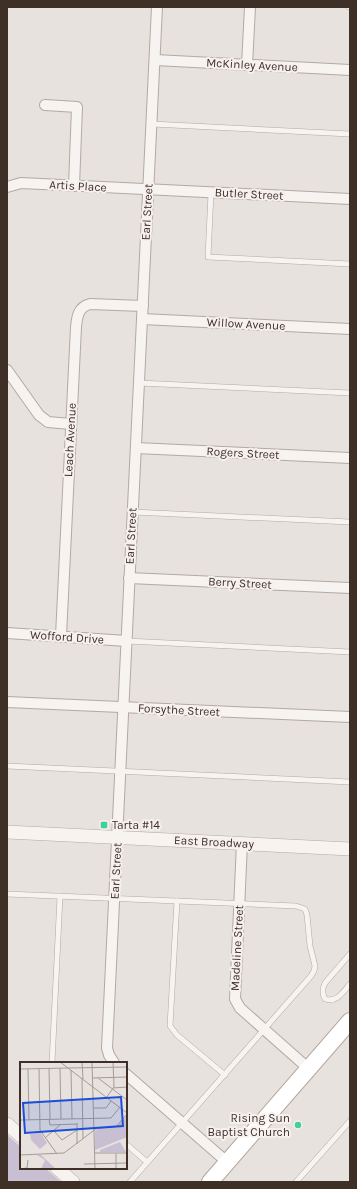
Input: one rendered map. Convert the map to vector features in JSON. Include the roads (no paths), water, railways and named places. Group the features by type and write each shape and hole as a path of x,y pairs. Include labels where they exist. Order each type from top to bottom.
{"main road":[{"path":"210,1182 350,1021"}],"street":[{"name":"Earl Street","path":"113,1062 109,1056 107,1048 157,7"},
{"path":"247,65 250,7"},
{"name":"McKinley Avenue","path":"154,60 350,70"},
{"path":"45,105 77,107 74,186"},
{"name":"Artis Place","path":"7,187 21,183 149,190"},
{"name":"Butler Street","path":"149,190 350,200"},
{"name":"Leach Avenue","path":"61,636 70,424 78,314 84,306 90,304 142,306"},
{"name":"Willow Avenue","path":"142,319 350,329"},
{"path":"7,370 39,415 48,422 70,424"},
{"name":"Rogers Street","path":"136,448 350,458"},
{"name":"Berry Street","path":"129,578 350,588"},
{"name":"Wofford Drive","path":"7,633 126,642"},
{"name":"Forsythe Street","path":"7,702 350,718"},
{"name":"East Broadway","path":"7,832 350,849"},
{"name":"Madeline Street","path":"242,843 235,999 240,1008 309,1069"},
{"path":"127,1075 227,1162"},
{"path":"7,1124 20,1135"},
{"path":"58,1169 73,1182"}],"lane":[{"path":"152,124 350,134"},
{"path":"211,193 208,257 350,264"},
{"path":"139,383 350,393"},
{"path":"133,512 350,522"},
{"path":"126,642 350,652"},
{"path":"7,766 350,782"},
{"path":"7,894 301,907 305,909 310,946 315,966 314,971 307,983 130,1182"},
{"path":"52,1062 60,896"},
{"path":"177,901 170,1026 177,1035 225,1075"},
{"path":"350,954 325,983 322,994 325,999 330,1001 335,1000 350,984"},
{"path":"296,1182 350,1121"},
{"path":"127,1145 147,1162"}],"place":[{"name":"Tarta #14","path":"104,825"},
{"name":"Rising Sun Baptist Church","path":"298,1125"}]}
